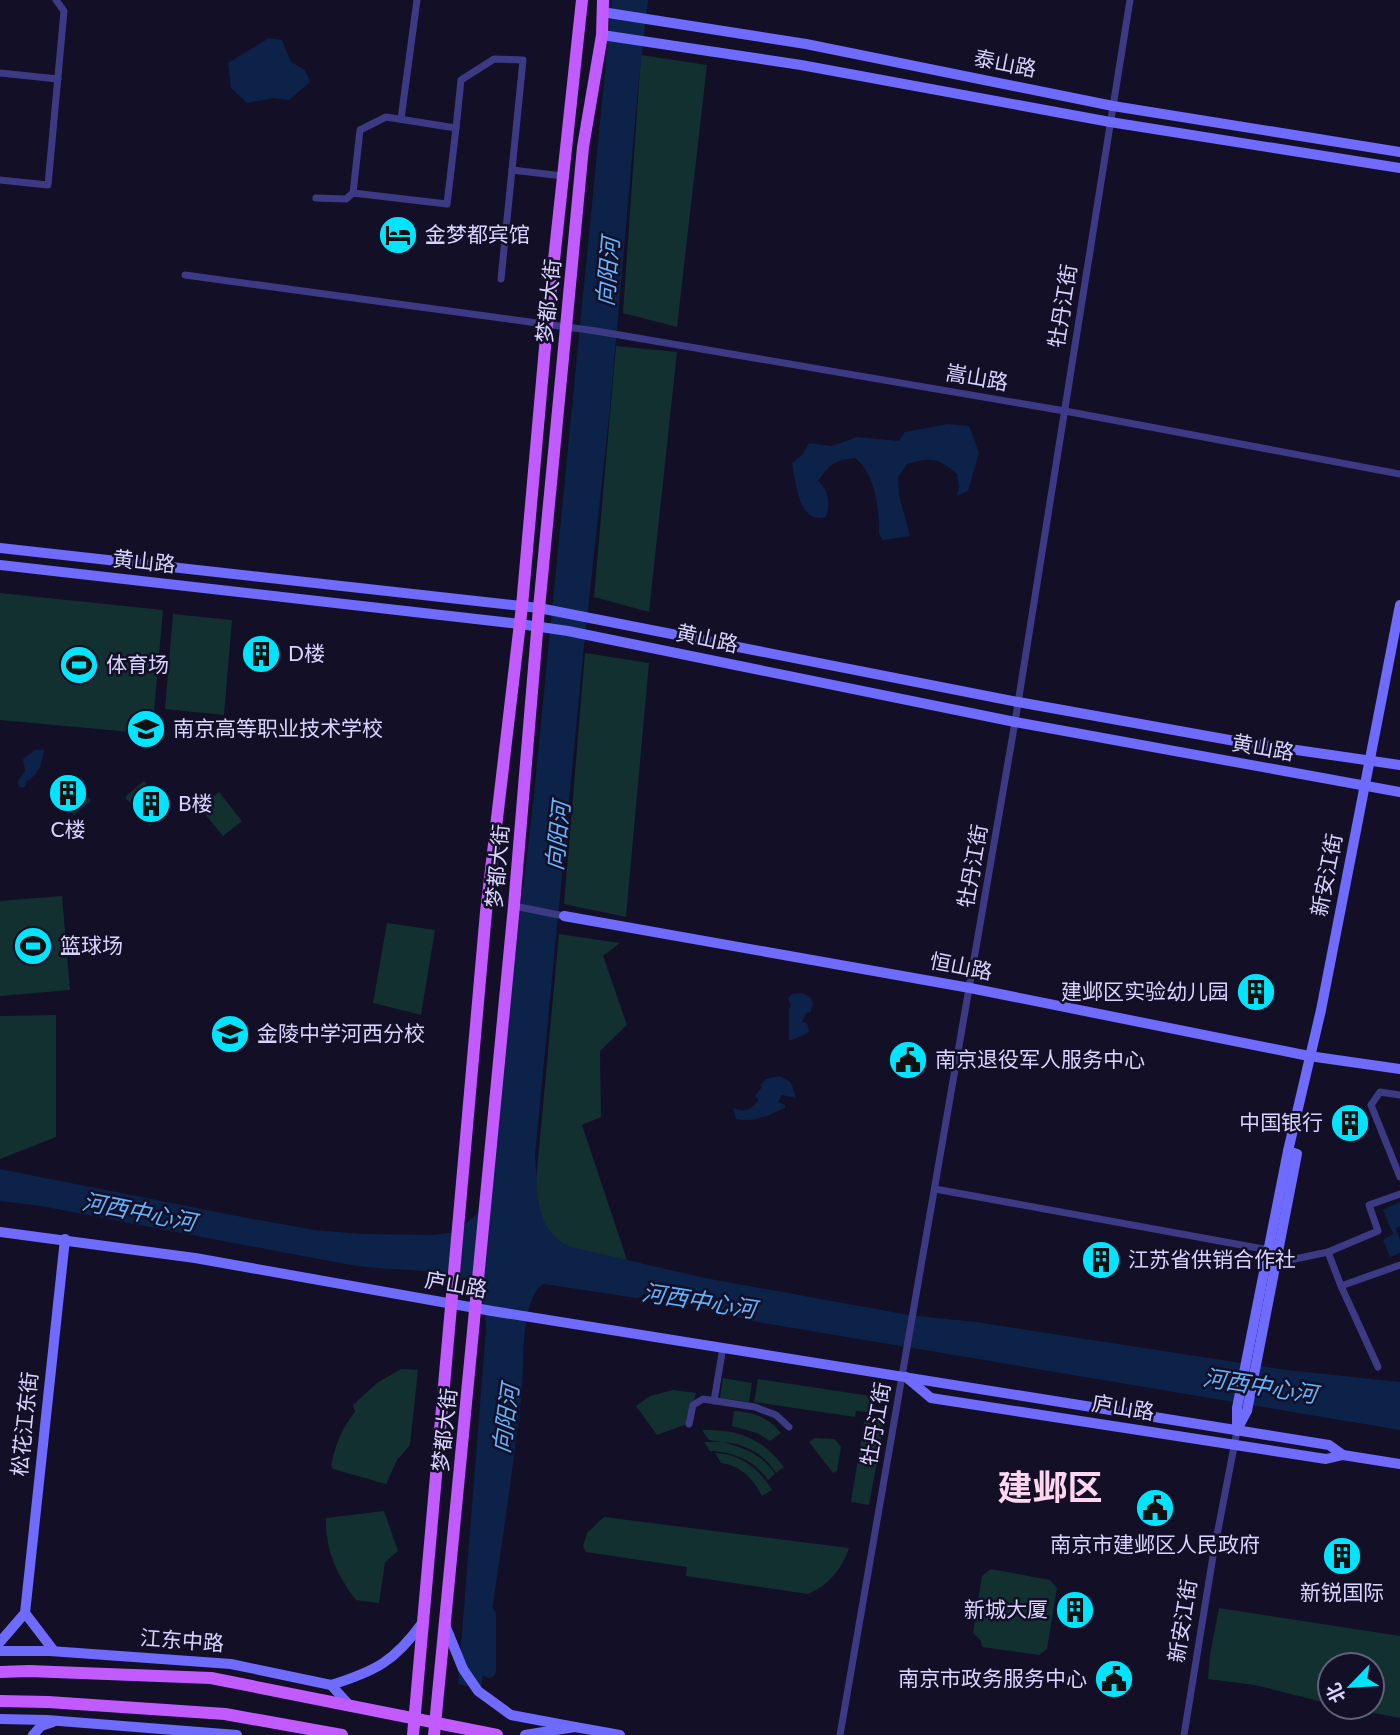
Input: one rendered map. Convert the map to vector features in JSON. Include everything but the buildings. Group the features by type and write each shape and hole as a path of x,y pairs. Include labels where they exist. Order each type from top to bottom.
{"main road":[{"name":"梦都大街","path":"413,1735 486,912 522,606 547,325 582,0"},
{"name":"梦都大街","path":"435,1729 514,906 538,608 583,147 602,35 602,6"},
{"name":"江东中路","path":"0,1672 211,1678 414,1719 435,1729 498,1735"},
{"path":"0,1701 225,1714 342,1735"}],"street":[{"path":"0,180 48,185 64,11 56,0"},
{"path":"401,119 417,0"},
{"name":"牡丹江街","path":"840,1735 1015,722 1130,0"},
{"name":"泰山路","path":"602,6 625,15 806,44 1113,106 1400,152"},
{"name":"泰山路","path":"602,35 801,65 1110,122 1400,167"},
{"path":"353,193 447,204 461,80 494,59 523,60 501,279"},
{"path":"0,73 58,79"},
{"path":"316,198 346,200 353,193 360,130 386,117 456,128"},
{"path":"512,170 563,176"},
{"name":"嵩山路","path":"185,275 596,331 1065,411 1400,474"},
{"name":"黄山路","path":"0,548 538,608 1018,702 1235,741 1400,765"},
{"name":"黄山路","path":"0,565 568,631 1015,722 1400,792"},
{"name":"新安江街","path":"1184,1735 1213,1556 1253,1353 1269,1250 1288,1151 1321,1010 1400,605"},
{"name":"恒山路","path":"514,906 970,988 1309,1056 1400,1069"},
{"path":"1400,1095 1380,1091 1371,1105 1400,1177"},
{"name":"新安江街","path":"1253,1353 1276,1263 1297,1154 1288,1151"},
{"path":"935,1189 1269,1250"},
{"path":"1276,1263 1328,1252 1378,1231 1369,1205 1400,1194"},
{"name":"庐山路","path":"2,1233 195,1258 452,1298 476,1302 492,1311 1329,1445 1343,1455"},
{"name":"松花江东街","path":"24,1613 65,1240"},
{"path":"1328,1252 1378,1367"},
{"path":"1341,1286 1400,1265"},
{"path":"714,1401 723,1347"},
{"name":"庐山路","path":"904,1376 931,1398 1326,1459 1343,1455 1400,1464"},
{"path":"689,1424 693,1405 703,1399 755,1407 776,1415 789,1427"},
{"path":"0,1642 24,1613 54,1651"},
{"path":"351,1707 331,1685 364,1675 389,1661 408,1643 425,1620"},
{"path":"445,1625 463,1669 478,1691 511,1715 620,1735"},
{"name":"江东中路","path":"0,1651 54,1651 231,1664 331,1685"},
{"path":"0,1719 237,1735"},
{"path":"33,1735 41,1726 56,1721"},
{"path":"525,1735 575,1727"}],"green space":[{"path":"641,55 707,65 677,327 623,313"},
{"path":"616,346 677,352 649,612 594,597"},
{"name":"体育场","path":"0,593 163,610 152,734 0,720"},
{"path":"173,614 232,620 224,715 165,709"},
{"path":"585,653 649,663 626,917 564,904"},
{"path":"69,773 91,801 74,815 52,787"},
{"path":"144,781 169,810 150,826 125,797"},
{"path":"219,792 242,821 223,836 200,808"},
{"name":"篮球场","path":"62,896 70,990 0,996 0,901"},
{"path":"387,923 435,930 421,1015 373,1003"},
{"path":"559,934 620,943 603,956 627,1025 600,1051 601,1117 582,1125 627,1260 547,1256 531,1235"},
{"path":"56,1015 56,1137 0,1159 0,1016"},
{"path":"401,1369 418,1370 410,1445 397,1460 386,1484 333,1469 331,1465 337,1443 355,1412 353,1405 377,1383"},
{"path":"723,1378 752,1383 749,1402 720,1398"},
{"path":"758,1379 870,1396 868,1412 856,1411 855,1417 754,1402"},
{"path":"673,1390 696,1393 687,1424 657,1435 636,1406 650,1396"},
{"path":"734,1411 760,1417 772,1423 781,1433 770,1441 757,1433 732,1426"},
{"path":"865,1417 880,1418 884,1424 869,1505 851,1502"},
{"path":"702,1430 727,1431 748,1437 767,1449 784,1467 776,1473 766,1460 754,1451 723,1442 745,1449 764,1461 775,1474 768,1480 743,1458 710,1451 704,1442 721,1442 709,1440"},
{"path":"815,1438 835,1439 841,1447 837,1471 833,1473 809,1442"},
{"path":"715,1453 733,1456 749,1464 772,1490 762,1496 746,1474 721,1463"},
{"path":"384,1511 398,1551 385,1562 379,1603 356,1600 334,1562 326,1530 326,1518"},
{"path":"604,1517 849,1548 834,1576 808,1594 686,1576 687,1567 586,1552 583,1546 587,1533"},
{"path":"991,1569 1050,1580 1057,1588 1047,1649 1039,1655 982,1647 981,1641 973,1633 982,1576"},
{"path":"1219,1608 1400,1636 1400,1718 1386,1715 1386,1651 1316,1651 1316,1700 1255,1685 1208,1679"}],"water":[{"path":"612,0 648,0 535,1155 540,1208 550,1231 571,1247 705,1278 909,1315 976,1322 1287,1370 1400,1382 1400,1430 752,1321 577,1277 553,1279 543,1284 535,1293 527,1317 517,1435 481,1689 458,1684 486,1328 483,1302 474,1286 444,1274 357,1266 41,1206 0,1201 0,1169 314,1230 363,1234 434,1235 455,1232 476,1215 487,1196 533,804"},
{"path":"269,38 282,40 291,62 305,70 310,82 289,100 274,98 247,103 231,88 228,63"},
{"path":"948,424 969,426 979,453 968,491 957,496 957,474 939,462 923,460 907,464 898,477 899,495 910,536 883,540 879,534 877,503 872,483 855,458 833,464 818,481 828,498 826,517 809,515 804,508 797,491 792,463 802,455 809,443 832,446 857,437 899,441 905,432"},
{"path":"35,750 44,750 39,768 26,782 25,787 19,787 18,781 25,771 23,759"},
{"path":"802,993 810,997 813,1004 810,1013 807,1012 802,1022 807,1023 809,1031 789,1041 791,1006 788,998 792,994"},
{"path":"779,1076 791,1082 796,1098 782,1095 778,1102 785,1105 785,1108 755,1119 736,1119 733,1108 750,1108 759,1100 755,1096 762,1087 760,1085 766,1079"},
{"path":"1400,1202 1400,1226 1396,1228 1400,1253 1390,1257 1383,1240 1393,1234 1383,1210"}],"waterway":[{"name":"河西中心河","path":"539,1276 637,1291"},
{"name":"向阳河","path":"489,1614 489,1671"}],"place":[{"name":"金梦都宾馆","path":"398,235"},
{"name":"D楼","path":"261,654"},
{"name":"体育场","path":"79,665"},
{"name":"南京高等职业技术学校","path":"146,729"},
{"name":"C楼","path":"68,793"},
{"name":"B楼","path":"151,804"},
{"name":"篮球场","path":"33,946"},
{"name":"建邺区实验幼儿园","path":"1256,992"},
{"name":"金陵中学河西分校","path":"230,1034"},
{"name":"南京退役军人服务中心","path":"908,1060"},
{"name":"中国银行","path":"1350,1123"},
{"name":"江苏省供销合作社","path":"1101,1260"},
{"name":"南京市建邺区人民政府","path":"1155,1508"},
{"name":"新锐国际","path":"1342,1556"},
{"name":"新城大厦","path":"1075,1610"},
{"name":"南京市政务服务中心","path":"1114,1679"}],"district":[{"name":"建邺区","path":"1050,1488"}]}
